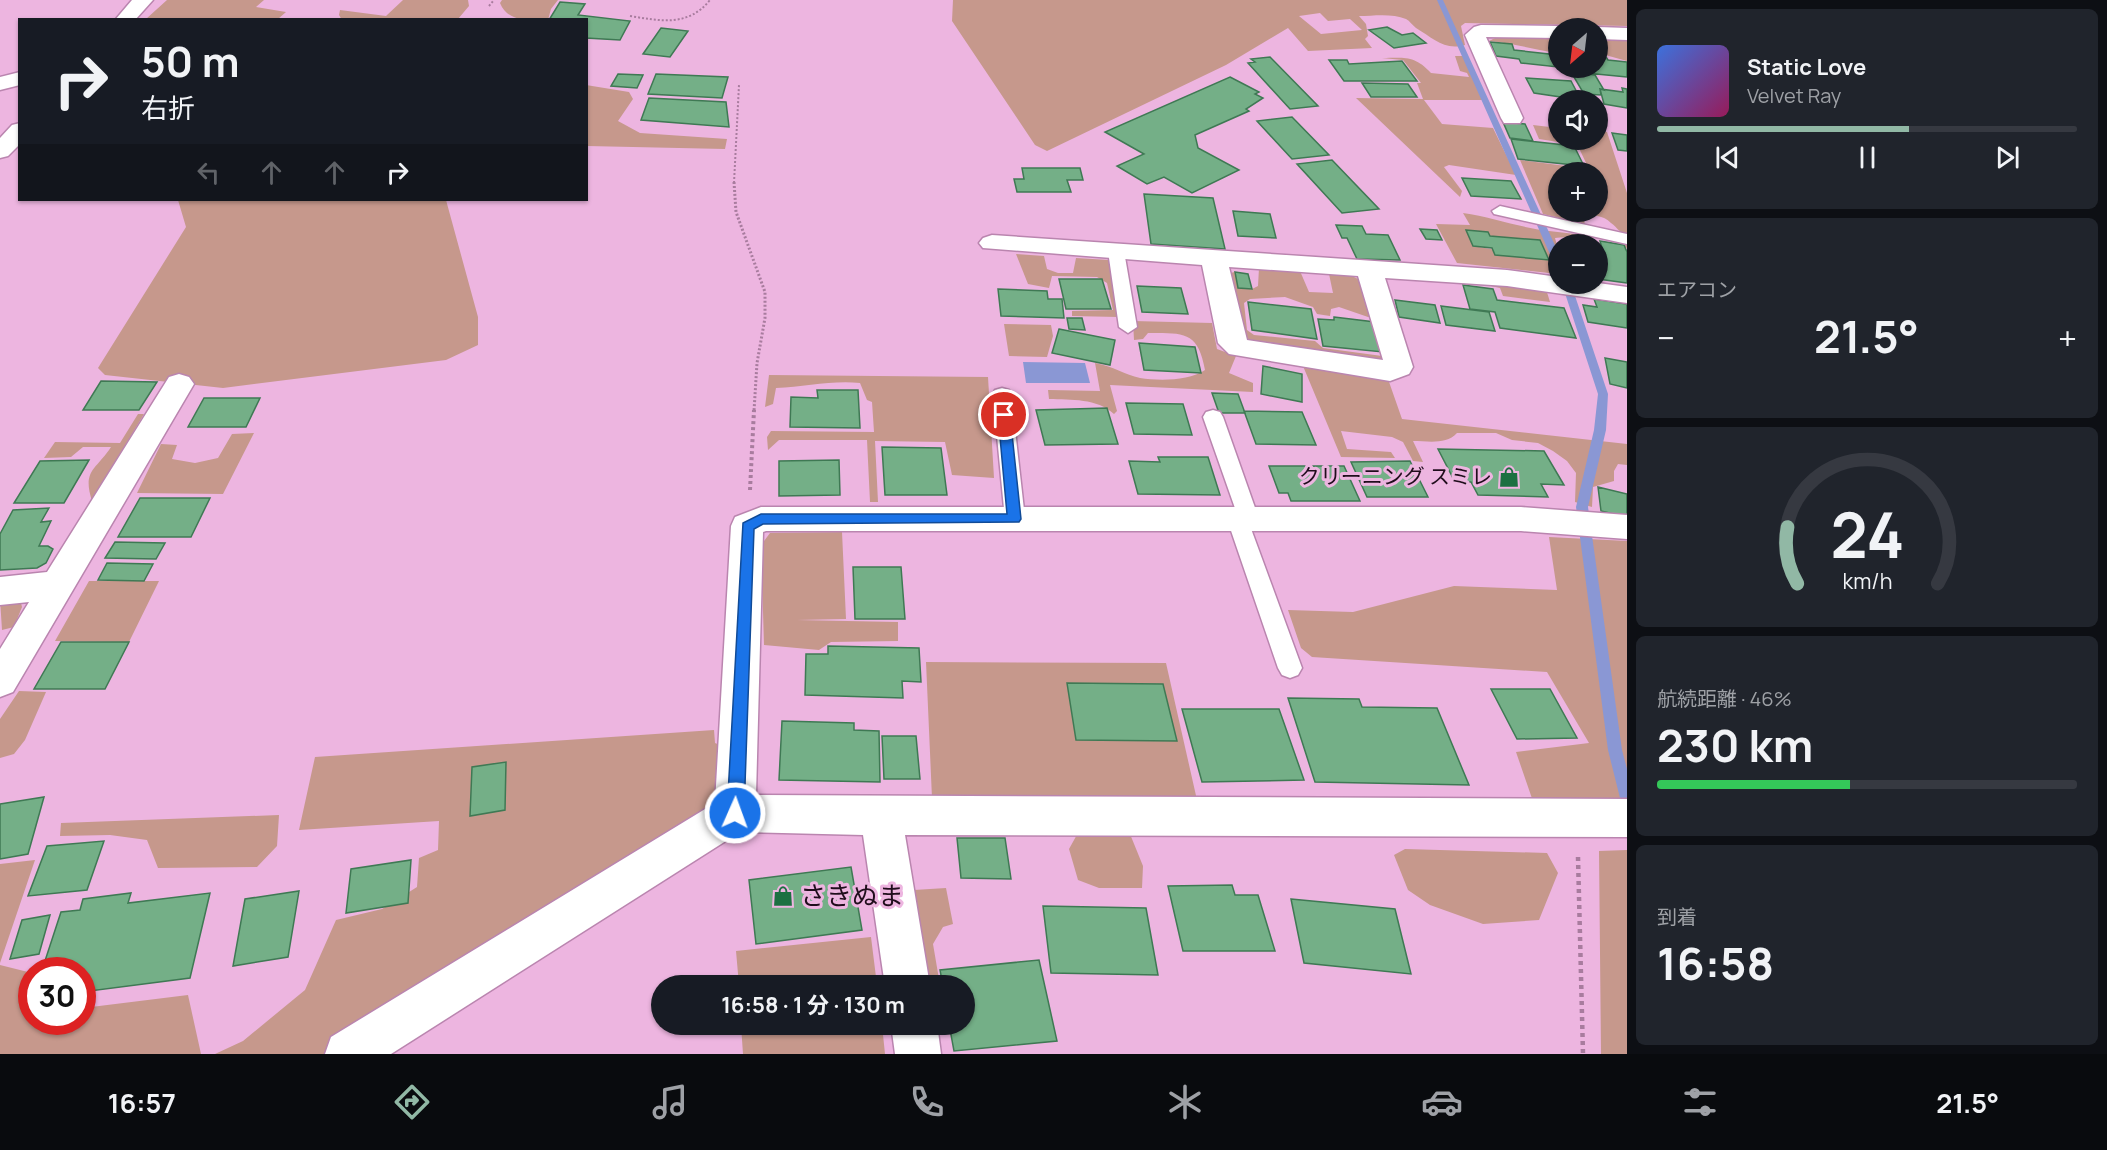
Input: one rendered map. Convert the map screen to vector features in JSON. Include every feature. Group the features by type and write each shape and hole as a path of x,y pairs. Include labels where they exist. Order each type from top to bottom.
{"street":[{"path":"126,18 142,0"},
{"path":"1512,118 1475,35 1481,31 1548,32"},
{"path":"1608,33 1627,33"},
{"path":"0,68 18,64"},
{"path":"0,84 18,79"},
{"path":"0,151 18,132"},
{"path":"992,243 1507,278 1627,295"},
{"path":"1214,258 1232,343 1239,348 1390,371 1399,367 1369,268"},
{"path":"0,681 179,384"},
{"path":"735,813 747,526 761,519 1521,519 1627,527"},
{"path":"0,591 58,585"},
{"path":"348,1054 735,813 881,816 1627,818"},
{"path":"881,816 906,975"},
{"path":"915,1035 918,1054"}],"lane":[{"path":"1500,211 1627,239"},
{"path":"1116,251 1128,327"},
{"path":"1002,394 1014,519"},
{"path":"1213,417 1290,668"}],"path":[{"path":"489,6 494,0"},
{"path":"630,16 675,21 688,20 701,13 710,0"},
{"path":"739,85 734,188 736,212 765,292 765,318 757,363 747,526"},
{"path":"1577,818 1583,1054"}],"shaded area":[{"path":"167,0 264,0 256,7 286,12 279,18 147,18"},
{"path":"403,0 468,0 469,6 459,18 341,18 339,15 340,10 386,16"},
{"path":"502,0 558,0 551,9 549,18 517,18 508,14 500,3"},
{"path":"953,0 1627,0 1627,26 1608,26 1608,18 1548,18 1548,25 1465,23 1461,26 1465,45 1458,46 1445,45 1407,20 1395,16 1359,16 1366,24 1368,36 1365,39 1372,48 1308,51 1288,28 1226,65 1047,151 1035,145 952,21","holes":["1320,13 1328,21 1350,19 1362,30 1321,34 1299,16"]},
{"path":"1499,36 1548,37 1548,51 1507,43 1489,41"},
{"path":"1608,38 1627,39 1627,61 1608,56"},
{"path":"1455,56 1464,56 1484,100 1424,100 1442,124 1493,128 1516,175 1449,165 1444,167 1462,191 1460,197 1356,98 1423,99 1417,83 1421,83 1403,60 1382,58 1414,60 1431,73 1469,77 1467,73 1460,71"},
{"path":"588,85 629,92 633,99 618,121 640,133 727,139 725,149 588,146"},
{"path":"1533,125 1548,127 1548,140 1539,139"},
{"path":"1608,135 1627,193 1627,234 1608,220 1608,162 1586,162 1580,150 1608,150"},
{"path":"1520,160 1548,164 1548,215 1543,214"},
{"path":"178,201 446,201 478,317 478,345 446,360 223,388 105,375 98,368 186,227"},
{"path":"1463,213 1538,230 1571,234 1548,234 1548,257 1540,240 1490,236 1488,232 1466,230 1473,246 1548,259 1548,273 1457,263 1436,224 1470,225"},
{"path":"1608,239 1627,243 1627,248 1619,244"},
{"path":"1016,254 1044,256 1047,269 1058,273 1073,273 1076,258 1109,260 1118,317 1072,316 1072,311 1113,310 1107,283 1097,277 1052,276 1049,288 1028,284"},
{"path":"1259,268 1300,271 1309,292 1333,293 1329,274 1350,275 1362,281 1376,315 1368,317 1339,307 1331,309 1330,316 1317,314 1313,307 1285,297 1250,299 1244,303 1247,330 1254,335 1315,341 1323,348 1382,356 1380,363 1244,344 1230,273 1235,272 1238,288 1252,289 1258,286"},
{"path":"1484,282 1546,289 1550,302 1503,296 1500,288 1486,285"},
{"path":"1133,321 1212,323 1217,349 1236,356 1229,373 1253,383 1253,392 1110,385 1117,411 1114,414 1092,402 1049,399 1048,390 1100,391 1095,363 1134,377 1156,380 1182,378 1205,370 1202,357 1193,341 1180,334 1171,333 1148,333 1143,339 1134,340"},
{"path":"1004,324 1051,325 1053,336 1047,357 1009,356"},
{"path":"1303,366 1388,379 1402,419 1627,444 1627,465 1618,464 1614,471 1614,481 1593,487 1592,507 1575,502 1576,473 1567,461 1538,443 1512,440 1496,433 1457,433 1442,441 1413,441 1423,462 1413,461 1403,442 1392,437 1341,431 1347,449 1391,452 1395,458 1341,457"},
{"path":"769,375 988,377 994,478 952,475 945,442 875,441 878,502 870,502 867,440 779,440 768,450 767,437 771,431 874,432 872,402 867,400 860,383 839,382 776,388 773,404 765,407"},
{"path":"138,414 144,414 92,501 89,491 90,476 111,447 83,447 71,457 44,458 55,442 120,443"},
{"path":"254,433 223,494 137,493 161,444 177,445 172,459 195,463 218,458 232,434"},
{"path":"842,532 846,619 797,620 898,622 898,641 831,642 819,650 764,645 761,545 770,533"},
{"path":"1549,537 1627,541 1627,809 1536,810 1516,752 1589,743 1547,672 1312,657 1301,648 1288,610 1353,612 1454,586 1557,590"},
{"path":"89,581 159,581 129,642 55,641"},
{"path":"0,599 20,599 22,607 14,627 2,630"},
{"path":"926,662 1166,663 1197,800 932,798","holes":["1067,683 1163,684 1177,741 1076,740"]},
{"path":"19,691 46,692 25,740 14,754 0,758 0,719"},
{"path":"714,730 715,743 727,748 727,803 375,1054 215,1054 243,1041 305,990 336,920 382,909 417,887 419,858 438,850 439,821 299,830 315,757"},
{"path":"279,815 277,846 257,867 158,868 147,840 110,835 60,836 61,823"},
{"path":"1079,831 1130,834 1143,866 1142,888 1099,888 1078,880 1069,849"},
{"path":"1405,849 1547,853 1558,873 1539,920 1483,924 1430,905 1408,890 1394,855"},
{"path":"1627,850 1627,1054 1601,1054 1599,851"},
{"path":"35,860 0,963 0,864"},
{"path":"946,888 953,924 943,927 933,944 938,975 927,975 914,890"},
{"path":"871,937 876,975 738,975 736,951"},
{"path":"0,965 18,970 18,1035 96,1035 96,1006 188,995 201,1054 0,1054"},
{"path":"742,1035 883,1035 885,1054 743,1054"}],"water":[{"path":"1023,362 1085,363 1090,383 1026,383"}],"building":[{"path":"560,2 585,4 578,15 630,21 620,40 588,38 588,18 550,18"},
{"path":"1387,27 1402,35 1413,33 1426,43 1394,48 1369,30"},
{"path":"661,28 688,31 670,57 643,54"},
{"path":"1490,42 1512,44 1514,50 1548,54 1548,66 1521,63 1519,59 1496,56"},
{"path":"1270,57 1318,106 1290,109 1248,63 1255,62 1251,59"},
{"path":"1329,60 1347,60 1349,64 1402,61 1417,81 1344,81"},
{"path":"1608,60 1627,62 1627,77 1608,75"},
{"path":"618,74 643,75 637,88 611,86"},
{"path":"656,74 728,77 722,98 648,94"},
{"path":"1230,77 1259,92 1255,94 1263,98 1246,109 1249,111 1195,135 1198,148 1239,170 1192,193 1164,177 1147,184 1117,166 1144,154 1105,132"},
{"path":"1526,78 1571,81 1576,90 1548,90 1548,95 1534,93"},
{"path":"1575,78 1597,78 1604,90 1600,89 1582,90"},
{"path":"1362,83 1408,84 1417,97 1371,97"},
{"path":"1622,88 1627,89 1627,108 1608,105 1608,90 1623,92"},
{"path":"649,98 726,102 729,127 641,120"},
{"path":"1292,117 1329,155 1292,159 1257,121"},
{"path":"1503,122 1525,124 1533,141 1510,138"},
{"path":"1612,133 1627,135 1627,151 1618,150"},
{"path":"1511,139 1548,143 1548,150 1576,150 1582,162 1548,162 1518,159"},
{"path":"1332,160 1379,209 1342,213 1297,164"},
{"path":"1022,168 1080,168 1083,180 1067,180 1071,192 1017,192 1014,179 1024,179"},
{"path":"1462,178 1511,181 1521,199 1471,196"},
{"path":"1144,194 1213,198 1225,249 1151,244"},
{"path":"1233,211 1270,214 1276,238 1238,236"},
{"path":"1336,225 1362,226 1366,234 1388,235 1400,260 1357,259 1347,238 1342,238"},
{"path":"1420,229 1437,230 1442,240 1426,239"},
{"path":"1466,230 1488,232 1490,236 1540,240 1548,260 1495,255 1492,248 1473,246"},
{"path":"1608,242 1624,245 1627,252 1627,283 1608,280"},
{"path":"1235,272 1248,274 1252,289 1238,288"},
{"path":"1059,279 1102,279 1111,309 1066,309"},
{"path":"1463,285 1493,289 1497,300 1564,308 1576,338 1500,328 1495,312 1470,309"},
{"path":"1137,286 1181,288 1188,314 1142,312"},
{"path":"998,289 1047,291 1048,299 1062,299 1064,318 1001,316"},
{"path":"1594,299 1627,304 1627,328 1588,322 1583,305 1597,307"},
{"path":"1395,300 1435,305 1440,323 1399,317"},
{"path":"1248,302 1311,309 1317,339 1252,330"},
{"path":"1441,306 1489,312 1495,331 1446,325"},
{"path":"1334,317 1375,322 1383,352 1323,346 1318,319 1334,320"},
{"path":"1067,318 1082,318 1085,330 1069,329"},
{"path":"1059,329 1115,340 1110,365 1052,353"},
{"path":"1139,343 1195,347 1201,373 1144,370"},
{"path":"1605,358 1627,362 1627,388 1610,384"},
{"path":"1263,366 1302,374 1302,402 1261,394"},
{"path":"101,381 157,382 139,410 83,410"},
{"path":"817,390 858,390 860,428 790,427 791,397 818,398"},
{"path":"1212,393 1238,394 1245,413 1219,413"},
{"path":"204,398 260,398 246,427 188,427"},
{"path":"1126,403 1183,404 1192,435 1134,434"},
{"path":"1107,408 1118,444 1045,445 1036,410"},
{"path":"1244,411 1302,412 1316,445 1256,444"},
{"path":"882,447 941,448 947,495 885,495"},
{"path":"1438,449 1544,451 1564,485 1541,484 1548,497 1478,495 1471,482 1455,482"},
{"path":"1158,457 1208,457 1220,495 1138,494 1129,461 1160,462"},
{"path":"89,460 64,503 14,503 40,461"},
{"path":"839,460 840,495 779,496 779,461"},
{"path":"1410,461 1428,497 1367,497 1351,462"},
{"path":"1269,466 1344,466 1360,501 1291,501 1288,493 1279,493"},
{"path":"1598,487 1627,494 1627,517 1601,511"},
{"path":"140,498 210,498 191,537 118,537"},
{"path":"49,508 41,522 51,521 39,546 48,546 53,549 46,563 37,568 0,570 0,534 13,510"},
{"path":"115,542 165,543 156,559 105,558"},
{"path":"107,563 153,564 144,581 98,580"},
{"path":"853,567 901,567 905,619 855,619"},
{"path":"61,642 129,642 105,689 34,689"},
{"path":"828,646 919,648 921,682 902,681 903,698 805,695 806,654 828,654"},
{"path":"1067,683 1163,684 1177,741 1076,740"},
{"path":"1491,689 1550,689 1577,738 1517,739"},
{"path":"1288,698 1359,699 1362,707 1437,708 1469,785 1315,782"},
{"path":"1182,709 1279,709 1304,780 1202,782"},
{"path":"782,721 854,723 854,730 879,731 880,782 779,780"},
{"path":"882,736 916,736 920,779 884,779"},
{"path":"506,762 505,810 470,816 472,767"},
{"path":"44,797 28,854 0,859 0,804"},
{"path":"957,838 1005,838 1011,879 961,878"},
{"path":"104,841 87,890 28,896 47,846"},
{"path":"411,860 408,903 346,913 351,869"},
{"path":"851,867 862,930 756,944 749,880"},
{"path":"1232,885 1235,895 1258,895 1275,951 1183,951 1168,886"},
{"path":"299,891 288,957 233,966 245,899"},
{"path":"131,893 128,903 210,893 190,978 96,990 96,957 46,957 61,912 80,910 83,899"},
{"path":"1291,899 1395,909 1411,974 1304,963"},
{"path":"1043,906 1146,908 1158,975 1051,973"},
{"path":"50,915 39,954 10,959 22,920"},
{"path":"1039,960 1057,1041 954,1051 951,1035 975,1035 975,975 941,975 940,970"}],"waterway":[{"path":"1440,0 1548,239"},
{"path":"1569,294 1603,394 1600,430 1582,507 1615,750 1627,798"}],"place":[{"name":"クリーニング スミレ","path":"1509,477"},
{"name":"さきぬま","path":"783,896"}],"route":[{"path":"735,813 747,526 761,519 1014,519 1004,415"}]}
